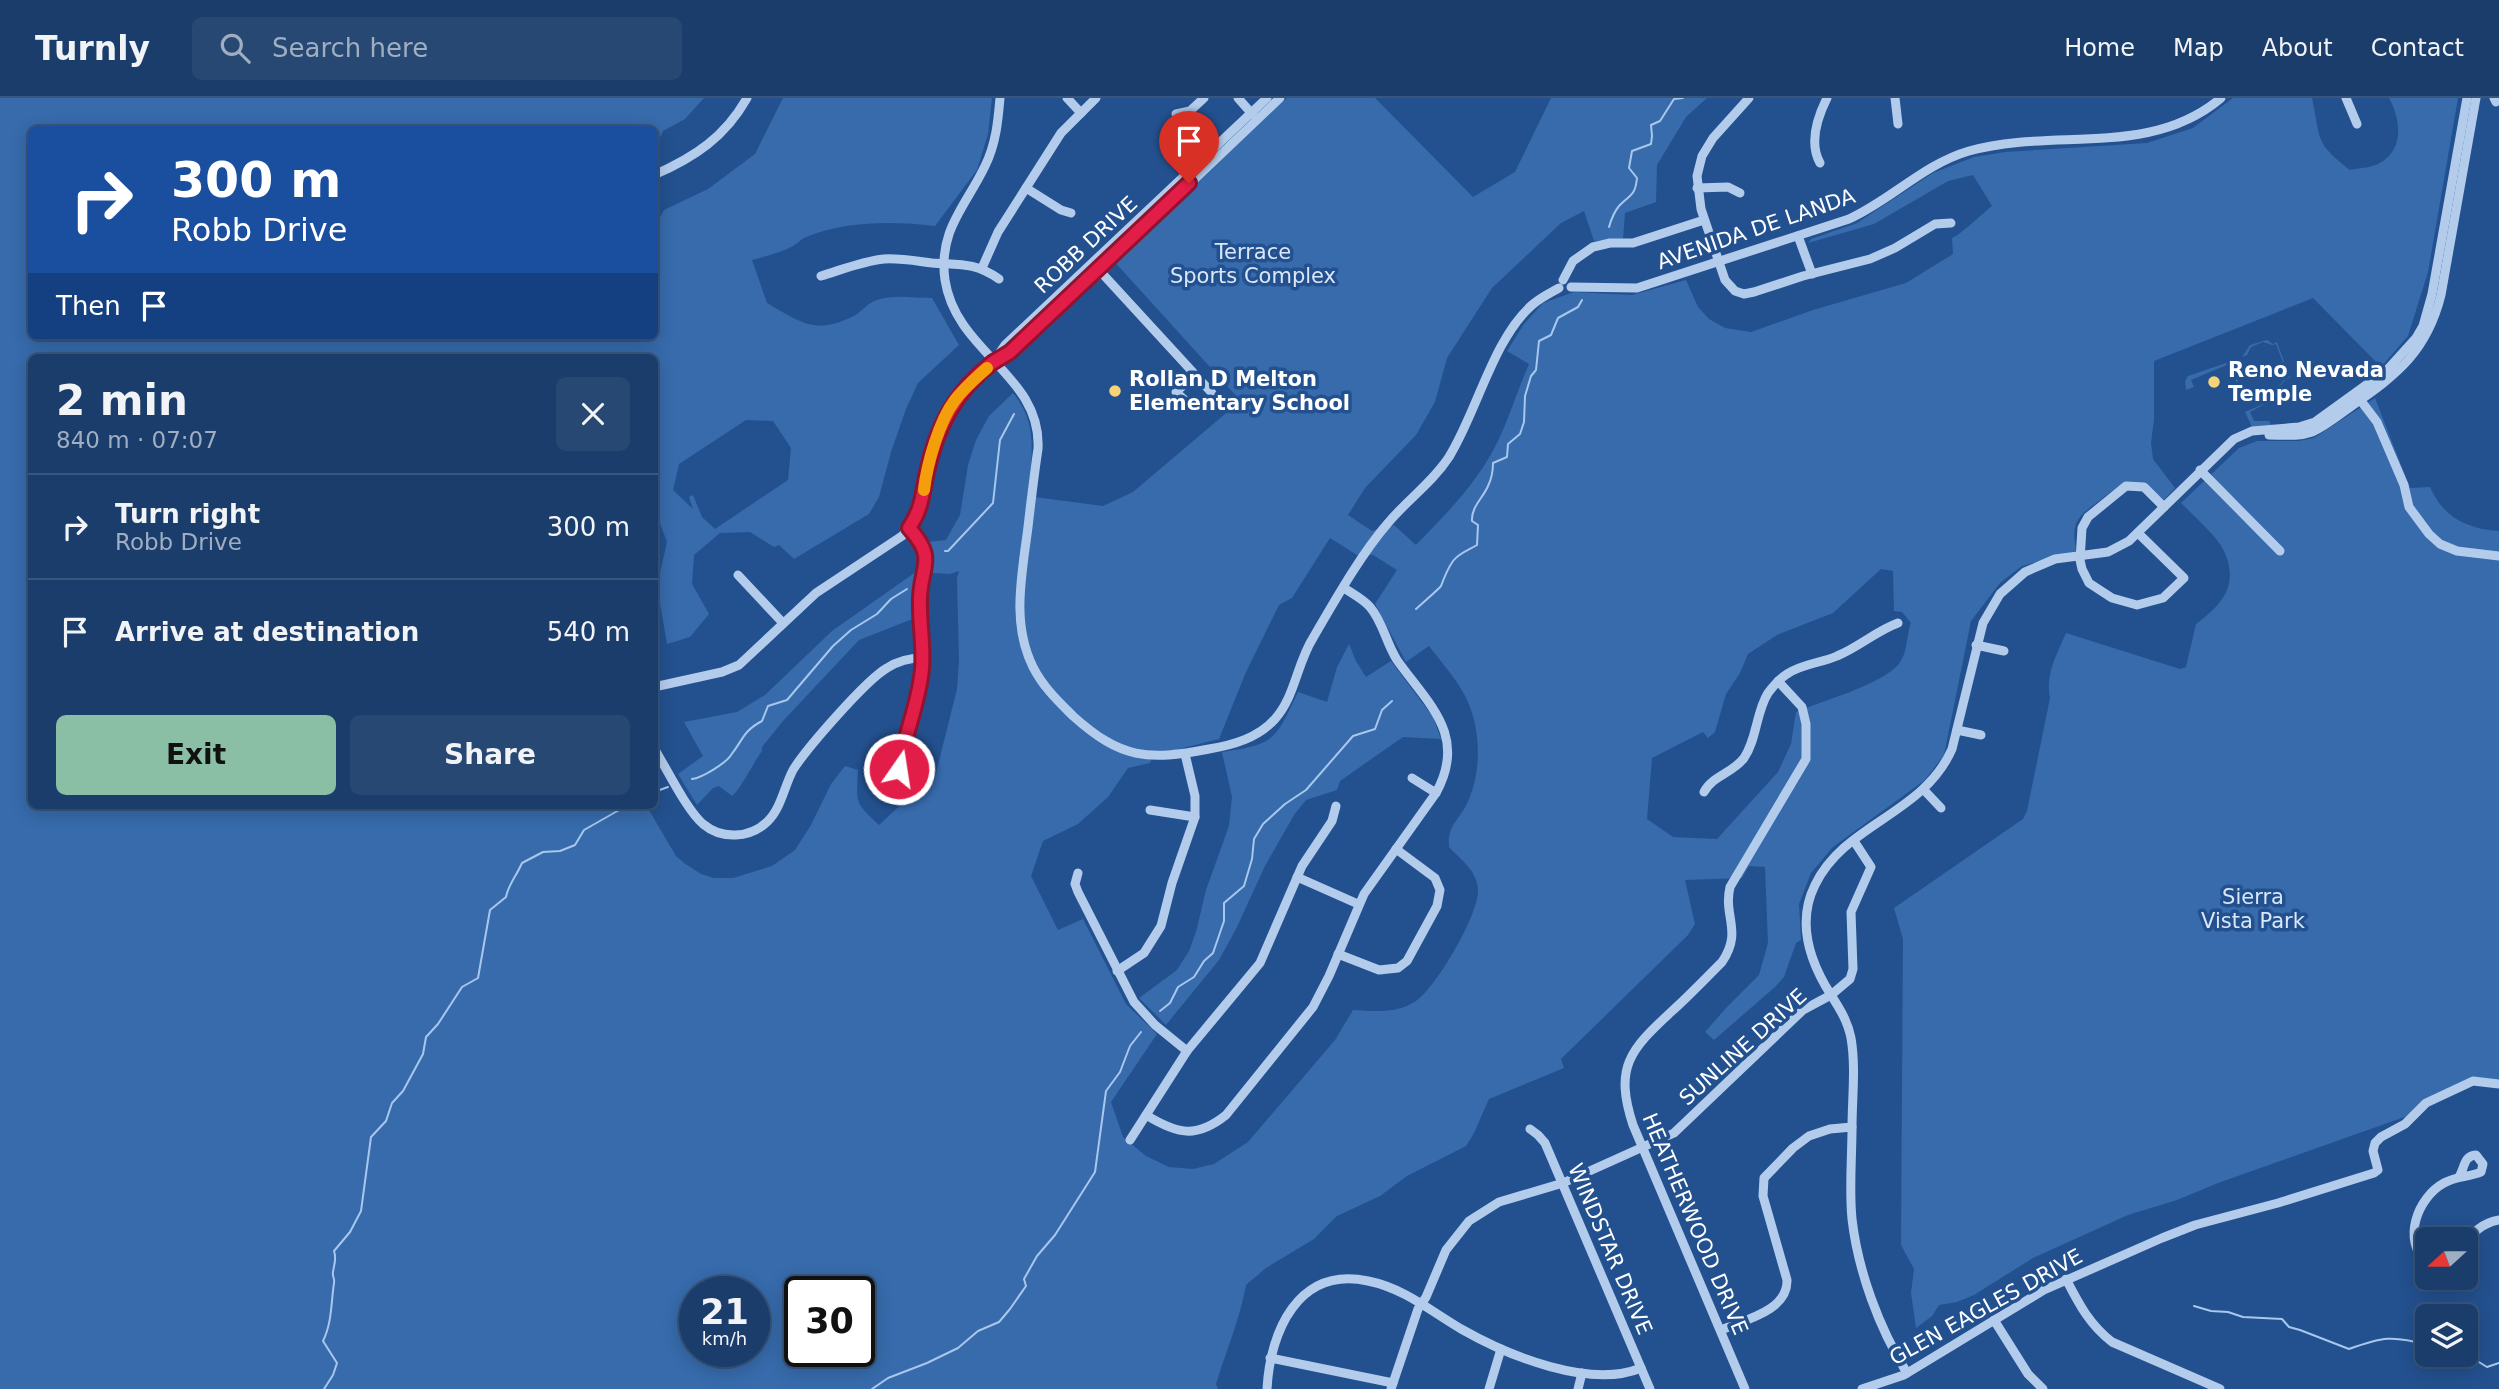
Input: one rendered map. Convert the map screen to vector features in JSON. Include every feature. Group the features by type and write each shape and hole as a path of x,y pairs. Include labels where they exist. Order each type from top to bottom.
{"street":[{"path":"658,173 683,162 707,146 731,122 747,98"},
{"path":"1000,98 992,151 952,224 944,263 948,292 957,317 971,337 1027,398 1038,430 1019,609 1021,635 1029,659 1042,683 1058,702 1087,729 1115,748 1146,756 1185,754 1223,747 1249,738 1274,719 1286,703 1307,648 1388,522 1428,484 1448,459 1467,424 1495,359 1520,319 1533,304 1564,285 1573,261 1593,247 1610,243 1633,243 1704,220"},
{"path":"1067,98 1081,113"},
{"path":"982,268 998,232 1061,133 1096,98"},
{"path":"1176,114 1190,111 1204,98"},
{"path":"1238,98 1254,116"},
{"name":"ROBB DRIVE","path":"1254,116 1267,98"},
{"name":"ROBB DRIVE","path":"658,686 729,670 743,661 816,593 890,545 909,528 923,501 926,473 949,408 963,391 993,362 1005,345 1095,266 1254,116 1280,98"},
{"path":"1749,98 1707,147 1699,166 1697,188 1704,220 1729,286 1744,293 1754,292 1878,256 1935,225 1951,223"},
{"path":"1820,163 1814,152 1814,138 1827,98"},
{"path":"1895,98 1898,124"},
{"name":"AVENIDA DE LANDA","path":"1564,285 1637,288 1863,213 1927,170 1962,153 2002,145 2151,133 2188,120 2221,98"},
{"path":"2346,98 2357,124"},
{"path":"2139,535 2164,507 2229,448 2258,435 2311,432 2360,395 2408,349 2423,326 2428,311 2467,98"},
{"path":"1907,1373 1879,1320 1857,1243 1852,1210 1854,1058 1844,1016 1810,953 1806,931 1807,909 1814,886 1833,858 1862,833 1925,792 1937,776 1959,731 1987,613 2015,579 2046,562 2081,558 2116,549 2139,535 2224,446 2238,436 2252,431 2309,424 2393,376 2410,359 2424,341 2437,313 2476,98"},
{"path":"1697,188 1728,187 1740,192"},
{"path":"1026,188 1061,210 1071,213"},
{"path":"1798,236 1812,274"},
{"path":"821,276 880,259 906,259 962,263 982,268 999,279"},
{"path":"1095,266 1195,375"},
{"path":"2360,395 2377,422 2404,485 2409,507 2428,534 2440,544 2456,551 2499,556"},
{"path":"2212,466 2210,473 2213,483"},
{"path":"2202,472 2280,551"},
{"path":"2139,535 2184,578 2163,598 2146,604 2128,604 2112,598 2088,583 2081,558 2084,522 2120,489 2132,485 2144,487 2164,507"},
{"path":"903,786 899,769 921,677 920,599 926,559 921,542 909,528"},
{"path":"738,575 783,623"},
{"path":"1146,1115 1177,1132 1196,1131 1212,1126 1226,1115 1308,1014 1322,992 1358,904 1436,793 1443,777 1448,756 1446,734 1439,715 1397,660 1369,606 1344,588"},
{"path":"1704,792 1707,786 1729,772 1744,758 1766,696 1778,681 1794,670 1829,660 1850,650 1883,629 1898,623"},
{"path":"1979,646 2004,652"},
{"path":"658,755 697,818 714,831 734,835 748,834 759,829 776,811 790,776 804,755 870,681 892,665 911,658 922,658"},
{"name":"HEATHERWOOD DRIVE","path":"1745,1389 1643,1148 1625,1101 1625,1083 1629,1061 1641,1040 1729,953 1734,931 1729,905 1730,887 1806,759 1806,724 1802,707 1778,681"},
{"path":"1959,731 1981,735"},
{"path":"1117,971 1136,960 1157,936 1195,817 1195,796 1185,754"},
{"path":"1412,778 1436,793"},
{"path":"1925,792 1941,808"},
{"path":"1130,1140 1187,1051 1260,963 1297,877 1332,821 1336,806"},
{"path":"1150,810 1195,817"},
{"path":"1831,995 1846,983 1852,974 1851,912 1871,867 1854,841"},
{"path":"1338,954 1379,970 1392,971 1407,961 1440,896 1438,884 1432,874 1396,849"},
{"path":"1078,873 1075,884 1078,892 1125,988 1155,1025 1187,1051"},
{"path":"1297,877 1358,904"},
{"name":"SUNLINE DRIVE","path":"1392,1386 1413,1321 1446,1250 1469,1222 1499,1202 1563,1184 1665,1139 1683,1126 1803,1010 1831,995"},
{"name":"GLEN EAGLES DRIVE","path":"1862,1389 1907,1373 2066,1279 2195,1225 2278,1203 2378,1170 2374,1147 2378,1140 2404,1124 2426,1103 2473,1082 2499,1084"},
{"path":"1721,1329 1775,1306 1786,1291 1787,1280 1763,1196 1762,1185 1768,1173 1809,1136 1830,1129 1852,1127"},
{"name":"WINDSTAR DRIVE","path":"1530,1129 1545,1143 1650,1389"},
{"path":"2416,1227 2416,1218 2424,1202 2438,1187 2459,1177"},
{"path":"2478,1229 2499,1220"},
{"path":"1267,1389 1270,1358 1276,1335 1293,1307 1307,1293 1327,1283 1348,1279 1368,1281 1397,1291 1501,1349 1544,1364 1581,1373 1616,1375 1641,1368"},
{"path":"2066,1279 2084,1316 2097,1331 2112,1342 2220,1389"},
{"path":"1994,1320 2028,1374 2043,1389"},
{"path":"1489,1389 1501,1349"},
{"path":"1270,1358 1392,1386"},
{"path":"1578,1389 1581,1373"}],"green space":[{"name":"Terrace Sports Complex","path":"0,98 704,98 685,119 663,131 658,138 658,126 28,126 28,340 658,340 658,221 664,210 708,189 755,154 783,98 992,98 988,134 977,170 935,226 903,223 853,225 806,237 783,251 752,260 767,303 800,321 819,326 829,325 854,316 883,298 932,298 959,345 918,383 891,452 879,497 869,514 794,559 779,545 774,547 750,532 720,533 694,555 692,584 709,614 690,637 667,644 658,592 667,542 658,518 658,354 28,354 28,809 648,809 676,856 684,863 701,874 714,878 733,878 772,866 795,850 831,784 845,766 858,770 859,802 879,825 905,801 914,801 920,793 917,780 936,773 957,689 959,571 950,574 933,573 928,542 946,540 960,515 968,465 976,440 989,416 1013,393 1027,417 1032,442 1027,496 1103,506 1133,492 1238,403 1239,399 1111,258 1287,98 1375,98 1473,197 1515,172 1551,98 1707,98 1686,117 1657,165 1656,202 1625,213 1623,239 1594,241 1584,211 1561,223 1492,288 1447,358 1435,402 1416,435 1365,488 1348,515 1372,531 1394,525 1416,545 1462,495 1491,454 1529,364 1507,351 1524,324 1543,303 1574,292 1632,295 1686,280 1698,307 1709,319 1725,328 1751,332 1813,310 1906,283 1953,254 1952,238 1992,206 1973,175 1948,181 1874,224 1808,243 1811,239 1857,223 1933,173 1974,157 2005,152 2147,143 2193,128 2233,98 2312,98 2321,139 2330,153 2350,170 2378,164 2393,151 2397,143 2398,125 2389,98 2458,98 2428,272 2408,336 2381,367 2313,298 2154,361 2154,419 2151,443 2153,459 2175,488 2164,500 2138,483 2131,482 2117,488 2089,508 2078,520 2074,537 2076,551 2022,566 2000,583 1971,621 1944,755 1925,780 1833,847 1811,873 1799,904 1801,940 1796,943 1784,977 1775,987 1714,1040 1705,1032 1759,975 1768,943 1765,867 1749,866 1742,878 1685,880 1695,924 1688,935 1561,1059 1564,1068 1489,1099 1466,1146 1407,1176 1380,1196 1337,1216 1314,1239 1266,1268 1246,1285 1237,1323 1216,1384 1218,1389 0,1389","holes":["746,420 773,421 791,448 788,480 715,529 702,517 693,495 689,497 693,509 673,490 679,464","1330,538 1357,555 1373,555 1397,570 1375,604 1406,662 1429,646 1470,706 1478,746 1476,774 1466,806 1450,832 1449,847 1475,877 1478,890 1472,916 1455,950 1424,993 1409,1005 1394,1010 1353,1010 1335,1040 1248,1142 1214,1164 1193,1169 1169,1167 1146,1156 1123,1137 1111,1102 1157,1034 1126,1004 1083,919 1058,930 1031,876 1043,841 1078,824 1108,797 1128,768 1150,763 1155,751 1171,751 1219,739 1246,672 1279,605 1292,598","1881,569 1893,571 1894,611 1902,612 1911,623 1904,656 1898,665 1865,686 1796,712 1791,744 1778,772 1717,839 1673,837 1647,819 1652,758 1703,732 1708,738 1715,732 1726,694 1740,673 1748,654 1777,635 1833,613"]},
{"path":"2267,340 2273,344 2277,342 2290,378 2281,385 2271,389 2263,405 2250,412 2254,421 2269,421 2271,425 2252,427 2245,412 2261,405 2270,389 2281,384 2285,378 2289,378 2276,344 2272,345 2263,342 2251,347 2247,355 2242,357 2250,345"},
{"path":"2229,362 2239,367 2236,372 2239,385 2227,389 2237,384 2229,364 2191,380 2194,387 2186,390 2185,381 2188,376"},
{"name":"Sierra Vista Park","path":"2375,398 2410,488 2430,487 2449,514 2467,524 2499,531 2499,1082 2480,1078 2410,1115 2177,1200 2128,1215 2033,1258 1974,1295 1939,1305 1932,1316 1916,1328 1911,1293 1914,1269 1901,1245 1903,939 1894,908 2023,819 2027,811 2050,698 2050,672 2066,633 2180,669 2186,667 2196,624 2221,601 2229,583 2230,573 2220,544 2181,503 2239,448 2257,441 2299,441 2314,438"},
{"path":"920,569 915,592 915,618 859,640 762,747 736,793 732,796 719,786 713,788 697,805 678,774 703,756 684,722 737,712 765,695 832,631"},
{"path":"1349,644 1366,677 1391,661 1433,717 1441,739 1403,737 1340,781 1337,790 1306,800 1294,815 1265,866 1219,960 1166,1025 1139,998 1177,970 1189,951 1196,932 1206,890 1229,826 1232,797 1222,752 1253,746 1272,737 1298,692 1327,702 1337,667"}],"waterway":[{"path":"1609,227 1617,208 1635,189 1637,178 1629,168 1632,151 1651,144 1651,125 1660,121 1674,99 1683,98"},
{"path":"1416,609 1441,586 1455,558 1477,545 1478,525 1472,521 1473,511 1489,483 1493,463 1507,457 1508,444 1520,434 1524,422 1525,396 1531,376 1536,370 1539,341 1551,335 1558,318 1578,307 1582,300"},
{"path":"945,551 948,551 993,503 1000,440 1014,414"},
{"path":"692,779 724,762 747,732 762,721 768,706 787,700 833,646 907,589"},
{"path":"1160,1011 1170,1003 1178,987 1194,977 1213,953 1224,921 1224,903 1244,886 1252,859 1254,839 1263,824 1306,790 1353,736 1375,729 1382,710 1392,701"},
{"path":"658,791 668,787"},
{"path":"324,1389 337,1363 323,1341 331,1313 334,1251 350,1232 361,1211 371,1137 386,1121 392,1103 403,1091 423,1054 426,1037 438,1024 462,987 478,978 490,910 506,897 522,863 543,852 560,851 575,845 584,830 621,809"},
{"path":"872,1389 888,1378 958,1348 978,1331 999,1322 1010,1309 1026,1286 1024,1279 1037,1256 1055,1235 1095,1172 1106,1091 1120,1072 1130,1046 1141,1032"},
{"path":"2194,1306 2243,1317 2282,1319 2289,1327 2349,1349 2388,1339 2415,1342"},
{"path":"2478,1362 2487,1367 2499,1363"}],"slow traffic":[{"path":"924,490 928,466 949,408 987,368"}],"place":[{"name":"Reno Nevada Temple","path":"2214,382"},
{"name":"Rollan D Melton Elementary School","path":"1115,391"}],"route":[{"path":"899,769 922,670 920,592 926,559 921,542 909,528 923,501 926,473 946,414 963,391 993,362 1010,352 1189,183"}]}
